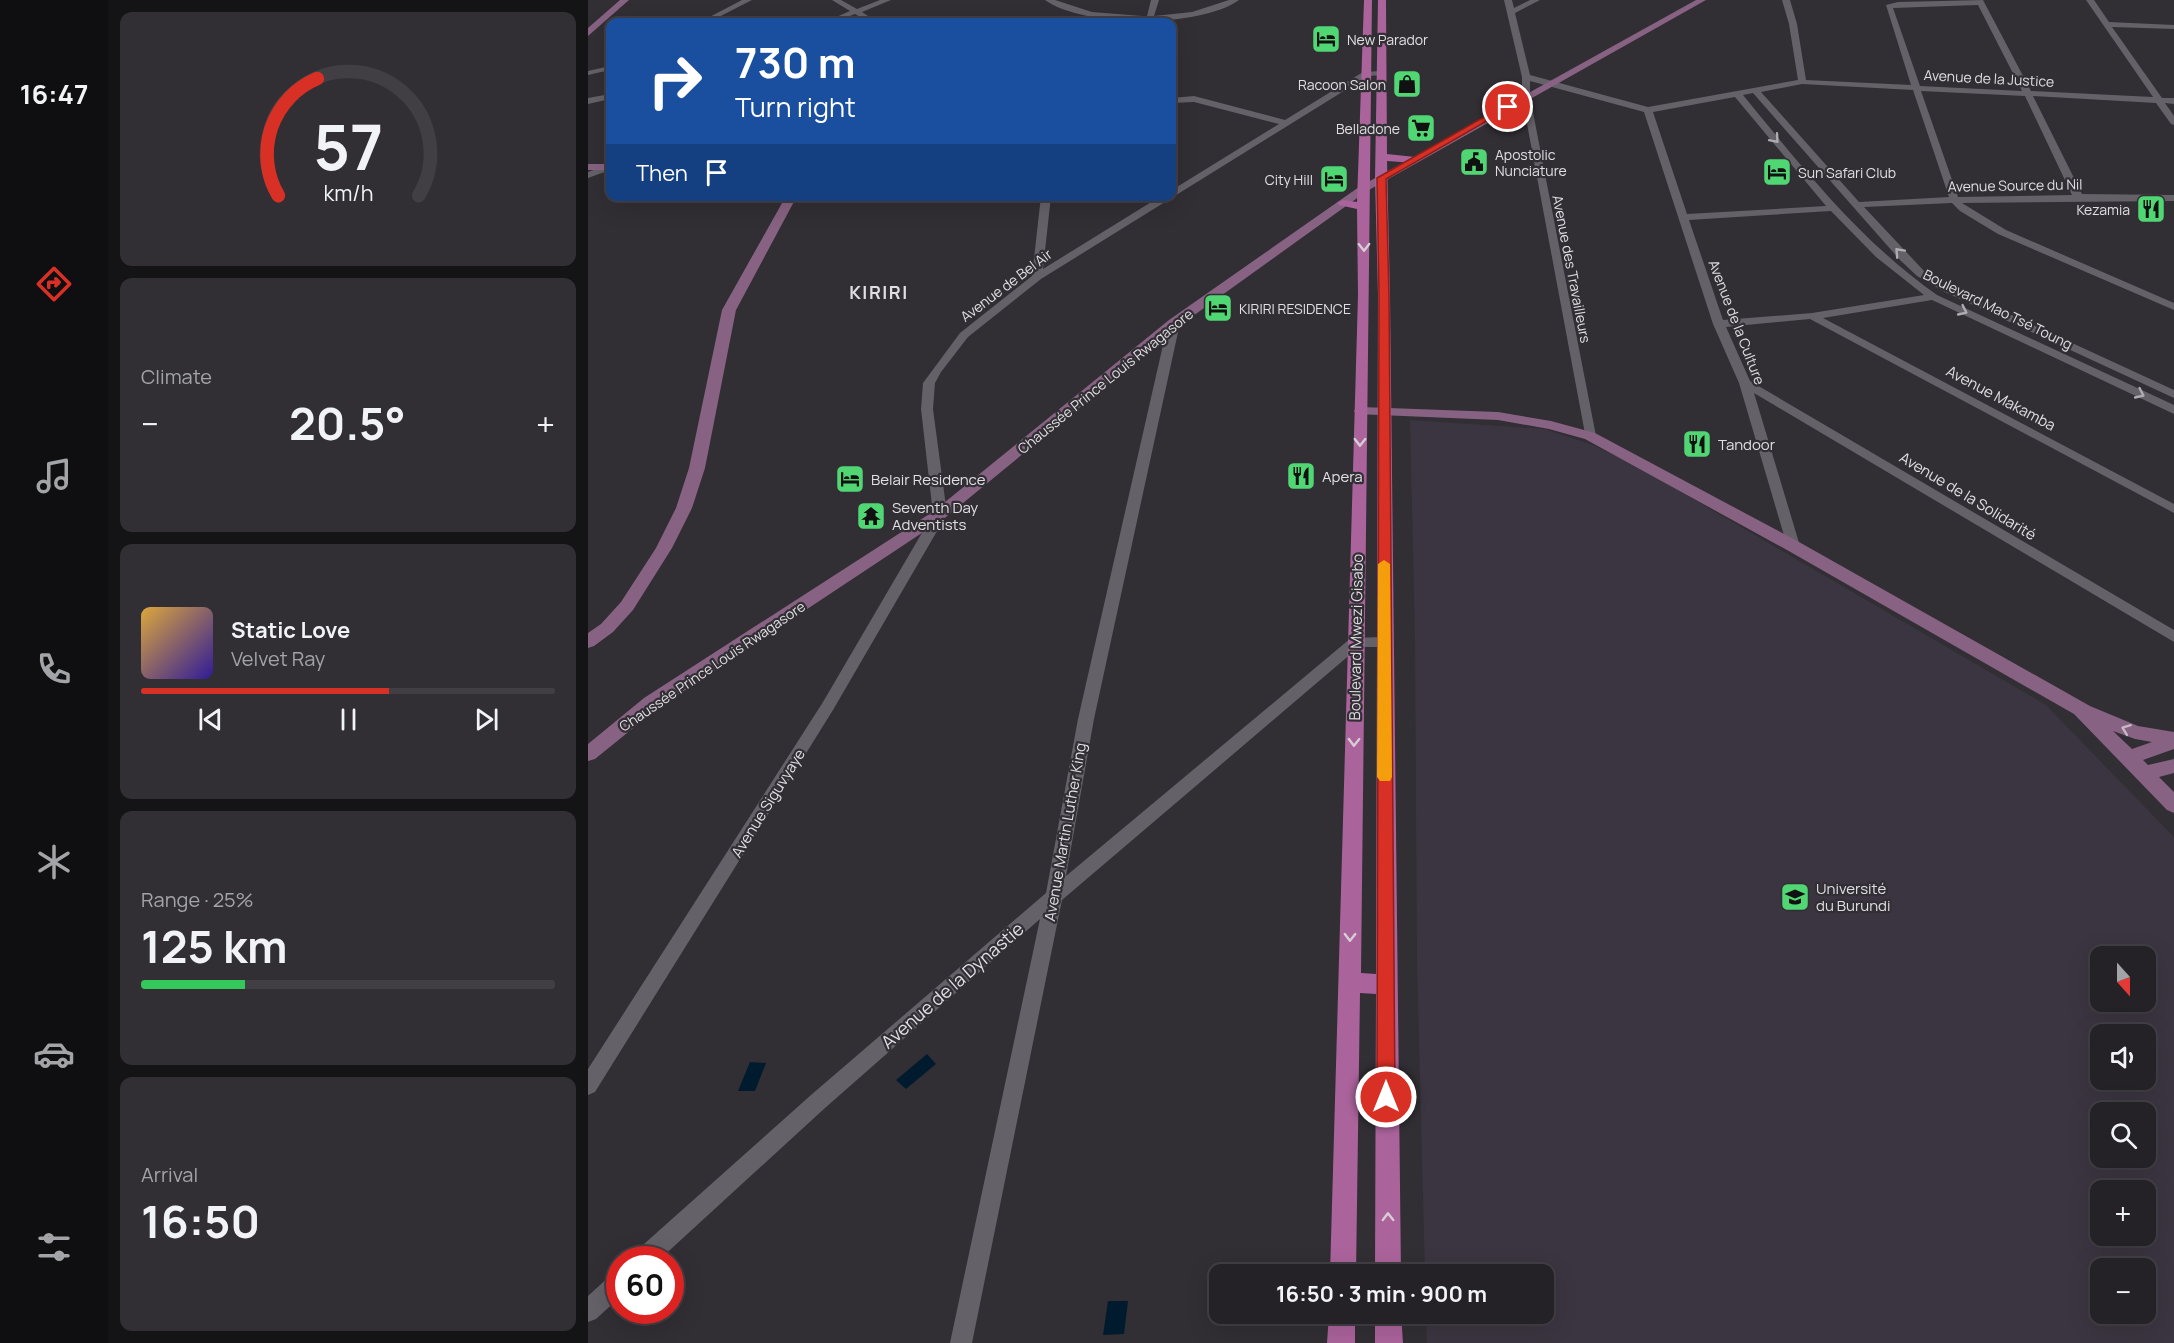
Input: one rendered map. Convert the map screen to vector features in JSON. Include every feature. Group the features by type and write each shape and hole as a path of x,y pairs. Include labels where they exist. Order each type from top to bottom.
{"main road":[{"name":"Boulevard Mwezi Gisabo","path":"1368,0 1382,156 1388,1264"},
{"name":"Boulevard Mwezi Gisabo","path":"1342,1264 1364,295 1363,198 1382,0"},
{"path":"1382,156 1394,160 1414,160"},
{"path":"1364,295 1384,295"},
{"path":"1349,982 1385,985"},
{"path":"1341,1343 1342,1324"},
{"path":"1388,1324 1389,1343"}],"street":[{"path":"588,33 625,0"},
{"path":"712,18 748,0"},
{"path":"836,0 868,18"},
{"path":"842,18 887,0"},
{"path":"1049,0 1078,12 1102,16 1150,18 1187,14 1235,0"},
{"path":"1150,18 1155,0"},
{"name":"Avenue des Travailleurs","path":"1508,0 1526,77 1526,97 1590,436"},
{"path":"1511,12 1536,0"},
{"name":"Chaussée Prince Louis Rwagasore","path":"588,754 651,704 940,514 1174,323 1343,203 1363,198 1381,178 1702,0"},
{"path":"1786,0 1802,82"},
{"path":"2090,0 2174,122"},
{"path":"2078,196 1980,1 1890,6 1953,199 1976,218 2002,232 2174,307"},
{"path":"2106,24 2174,27"},
{"path":"588,73 606,68"},
{"name":"Avenue de Bel Air","path":"1176,191 1286,123 1374,73"},
{"path":"1526,77 1648,110"},
{"name":"Avenue de la Justice","path":"1648,110 1802,82 2174,101"},
{"name":"Boulevard Mao Tsé Toung","path":"1755,90 1904,258 1933,281 2174,393"},
{"name":"Boulevard Mao Tsé Toung","path":"1737,94 1835,208 1898,272 1933,297 2174,410"},
{"path":"588,101 606,98"},
{"path":"1176,100 1194,99 1286,123"},
{"name":"Avenue de la Culture","path":"1648,110 1719,324 1745,383 1793,546"},
{"path":"588,167 606,168"},
{"path":"588,175 606,169"},
{"name":"Avenue Source du Nil","path":"1856,205 1953,199 2078,196 2174,198"},
{"path":"588,642 607,628 627,606 664,548 684,508 697,468 729,310 789,201"},
{"path":"1037,277 1045,201"},
{"name":"Avenue de Bel Air","path":"940,514 927,409 929,383 936,371 964,335 1037,277 1160,201"},
{"path":"1682,217 1835,208"},
{"path":"1719,324 1812,316 1933,297"},
{"name":"Avenue Makamba","path":"1812,316 2174,509"},
{"name":"Avenue Martin Luther King","path":"961,1343 1054,897 1086,718 1174,323"},
{"name":"Avenue de la Solidarité","path":"1745,383 2174,637"},
{"path":"1361,411 1498,416 1551,425 1590,436 1793,546 2081,709 2135,732 2174,741"},
{"name":"Avenue Siguvyaye","path":"588,1086 828,706 940,514"},
{"path":"1356,642 1384,642"},
{"name":"Avenue de la Dynastie","path":"658,1246 743,1167 1054,897 1356,642"},
{"path":"2081,709 2174,806"},
{"path":"2128,758 2174,741"},
{"path":"2143,774 2174,766"},
{"path":"588,1311 606,1295"}],"shaded area":[{"name":"Université du Burundi","path":"1410,420 1544,429 1593,445 1635,465 2046,705 2174,837 2174,1343 1427,1343 1426,1324 1554,1324 1554,1264 1425,1264 1417,962 1415,637"}],"water":[{"path":"927,1054 936,1064 906,1089 896,1080"},
{"path":"750,1062 766,1063 755,1091 738,1091"},
{"path":"1108,1301 1128,1301 1124,1334 1103,1335"}],"slow traffic":[{"path":"1384,564 1385,777"}],"place":[{"name":"New Parador","path":"1326,39"},
{"name":"Racoon Salon","path":"1407,84"},
{"name":"Belladone","path":"1421,128"},
{"name":"Apostolic Nunciature","path":"1474,162"},
{"name":"Sun Safari Club","path":"1777,172"},
{"name":"City Hill","path":"1334,179"},
{"name":"Kezamia","path":"2151,209"},
{"name":"KIRIRI RESIDENCE","path":"1218,308"},
{"name":"Tandoor","path":"1697,444"},
{"name":"Apera","path":"1301,476"},
{"name":"Belair Residence","path":"850,479"},
{"name":"Seventh Day Adventists","path":"871,516"},
{"name":"Université du Burundi","path":"1795,897"}],"district":[{"name":"KIRIRI","path":"879,292"}],"route":[{"path":"1386,1097 1384,295 1381,178 1508,107"}]}
